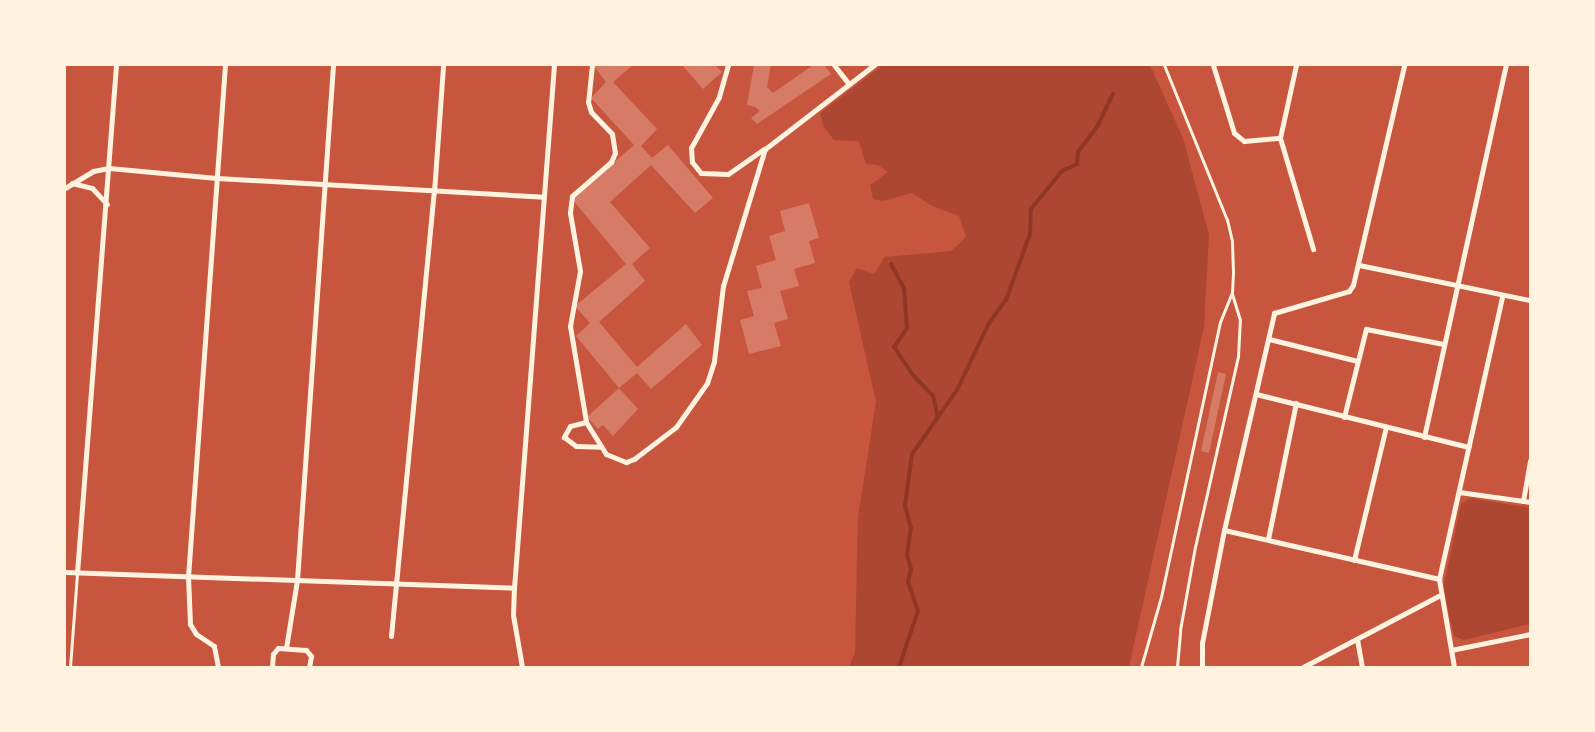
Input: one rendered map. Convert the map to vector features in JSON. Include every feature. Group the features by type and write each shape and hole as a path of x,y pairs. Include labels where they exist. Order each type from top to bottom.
{"street":[{"path":"77,573 107,204 116,65"},
{"path":"218,667 217,651 196,634 189,620 188,577 225,65"},
{"path":"286,648 297,580 333,65"},
{"path":"391,636 394,584 434,192 443,65"},
{"path":"522,667 514,616 514,588 554,65"},
{"path":"592,65 588,102 591,112 612,134 615,152 611,162 572,196 571,203 580,271 570,326 586,422 601,448 614,459 634,460 676,427 707,383 714,361 723,286 765,149"},
{"path":"728,65 720,97 690,148 692,162 702,173 728,174 765,149 874,65"},
{"path":"834,65 849,84"},
{"path":"1213,65 1229,122 1234,133 1244,141 1280,138"},
{"path":"1296,65 1280,138 1313,249"},
{"path":"1202,667 1202,643 1224,530 1274,313 1348,291 1359,265 1404,65"},
{"path":"1424,437 1506,65"},
{"path":"65,188 93,171 109,168 217,178 543,197"},
{"path":"72,183 92,188 107,204"},
{"path":"1359,265 1502,296 1530,300"},
{"path":"1454,667 1440,596 1439,579 1502,296"},
{"path":"1344,417 1366,329 1444,344"},
{"path":"1269,339 1357,361"},
{"path":"1256,394 1386,428 1469,447"},
{"path":"1268,539 1296,403"},
{"path":"586,422 570,426 564,437 576,446 601,448"},
{"path":"1354,560 1386,428"},
{"path":"1523,501 1530,461"},
{"path":"1459,492 1530,502"},
{"path":"1224,530 1439,579"},
{"path":"65,572 514,588"},
{"path":"1303,667 1440,596"},
{"path":"1451,650 1530,634"},
{"path":"1357,639 1362,667"},
{"path":"272,667 274,651 286,648 308,651 310,667"}],"lane":[{"path":"1164,65 1227,220 1232,241 1232,292 1240,320 1238,356 1195,547 1180,630 1177,667"},
{"path":"1141,667 1160,597 1220,322 1232,292"},
{"path":"70,667 77,573"}],"shaded area":[{"path":"883,65 1150,65 1183,138 1209,235 1204,327 1129,667 849,667 855,652 858,517 876,402 849,282 857,268 874,274 885,257 951,251 966,237 959,216 932,206 912,193 883,201 873,199 870,185 888,172 878,165 866,164 859,141 834,140 823,126 820,113"},
{"path":"1470,498 1530,508 1530,624 1464,640 1454,636 1443,589 1461,504"}],"building":[{"path":"593,65 633,65 613,82 657,129 641,146 652,158 668,145 713,198 695,213 651,165 610,202 650,248 632,264 645,281 599,322 637,367 686,324 702,345 651,389 637,373 619,388 576,336 590,323 575,306 626,264 572,199 634,145 591,98 606,82"},
{"path":"682,65 715,65 722,72 703,89"},
{"path":"754,65 771,65 767,87 773,93 813,65 824,65 831,74 757,124 751,118 760,111 755,107 747,105"},
{"path":"809,203 819,238 809,241 815,263 794,269 799,286 780,291 788,319 774,323 781,346 749,354 740,320 754,316 747,291 762,288 756,266 776,260 769,236 785,231 780,211"},
{"path":"1218,372 1226,374 1209,453 1201,451"},
{"path":"619,388 638,409 613,436 603,425 598,429 587,417"}],"waterway":[{"path":"899,667 918,611 908,582 911,569 907,555 911,528 905,505 912,454 957,390 989,323 1006,300 1030,234 1031,209 1062,171 1077,164 1078,152 1097,127 1113,94"},
{"path":"891,264 904,288 907,328 894,347 912,374 933,396 938,417"}]}
